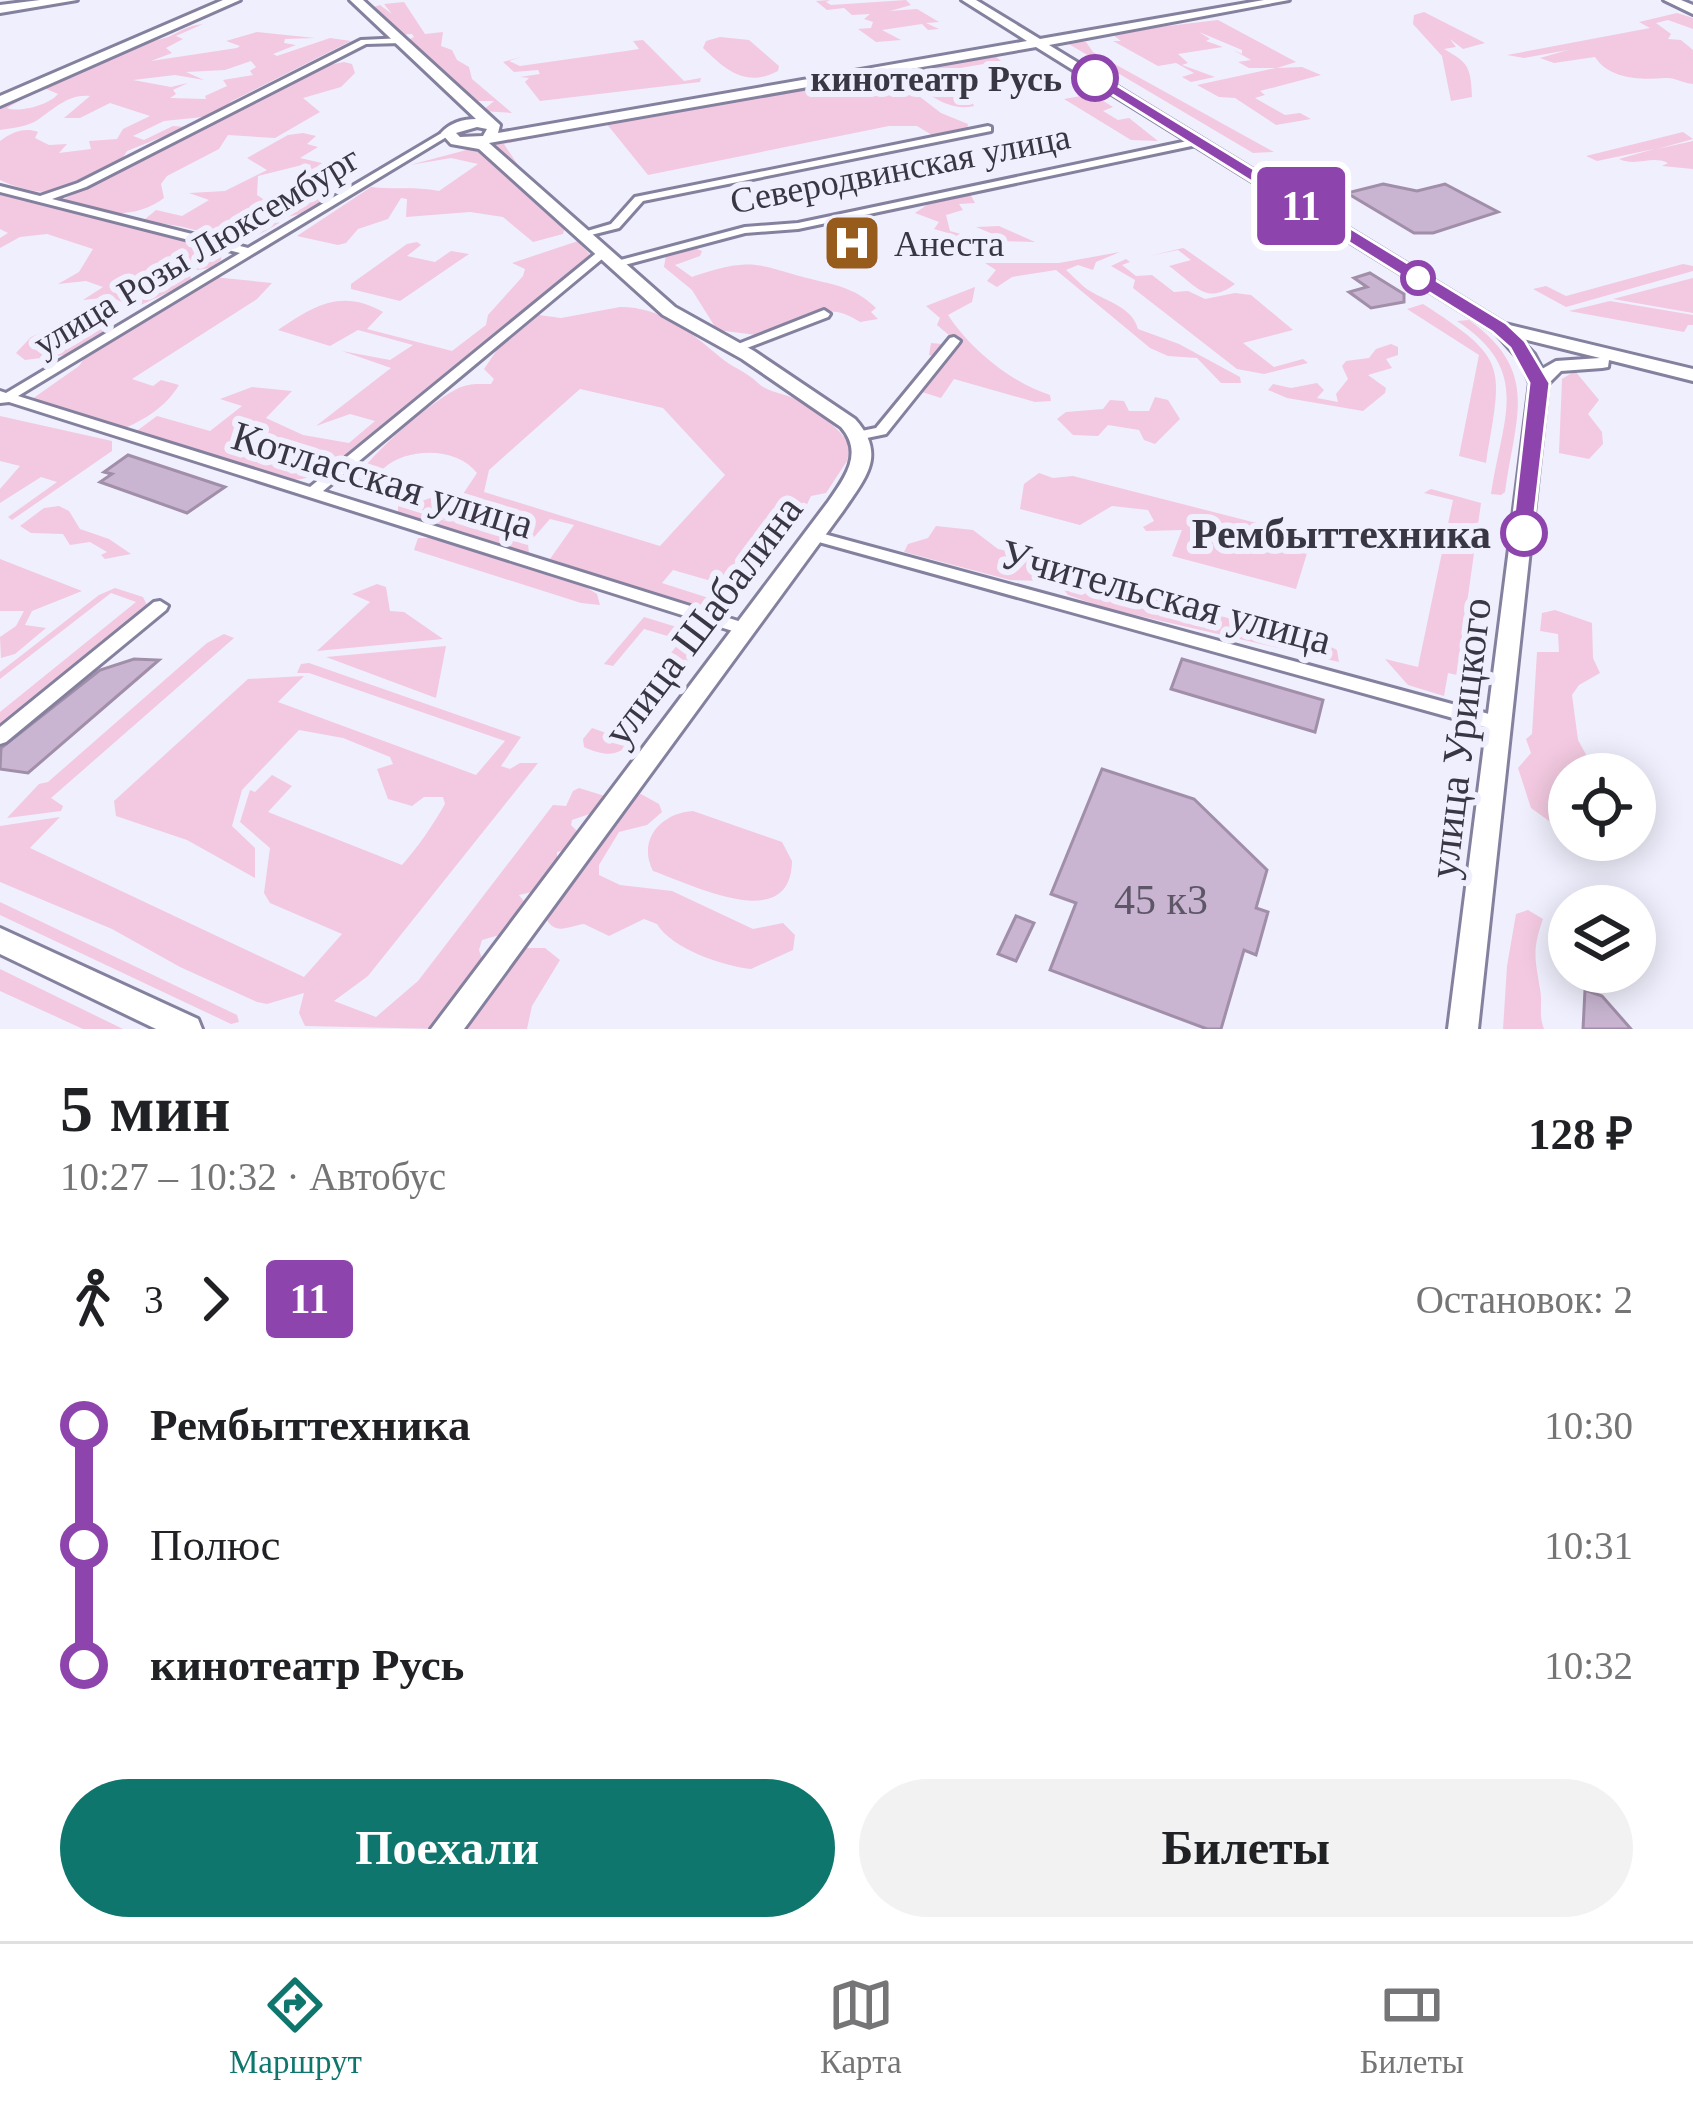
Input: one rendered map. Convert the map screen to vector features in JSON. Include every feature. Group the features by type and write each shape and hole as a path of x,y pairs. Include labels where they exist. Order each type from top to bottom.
{"main road":[{"path":"0,9 71,0"},
{"path":"0,98 221,0"},
{"path":"0,98 234,0"},
{"path":"1670,0 1693,10"}],"street":[{"path":"356,0 472,109 476,135"},
{"path":"968,0 1499,328 1523,351 1539,383 1551,368 1568,364 1665,370"},
{"path":"476,135 520,132 1283,0"},
{"path":"42,199 82,185 364,42 401,40"},
{"path":"472,109 476,135 669,310 734,348 862,436 881,431 953,341"},
{"path":"584,234 615,226 639,199 988,129"},
{"name":"улица Розы Люксембург","path":"2,398 423,149 476,135"},
{"name":"Северодвинская улица","path":"311,494 610,258 745,230 798,226 1197,142"},
{"path":"0,188 250,252"},
{"path":"734,348 824,314"},
{"path":"1499,328 1693,375"},
{"name":"улица Урицкого","path":"1463,1029 1539,383"},
{"name":"Котласская улица","path":"2,398 745,629"},
{"name":"улица Шабалина","path":"446,1029 814,536 860,468 865,453 862,436"},
{"name":"Учительская улица","path":"814,536 1500,724"},
{"path":"0,737 160,606"},
{"path":"0,940 187,1029"}],"shaded area":[{"path":"830,0 826,2 831,5 906,0 911,5 890,11 917,9 939,22 926,23 939,29 928,30 922,24 882,30 901,40 876,42 858,29 871,28 873,22 864,19 870,14 827,10 816,1"},
{"path":"404,2 425,34 443,32 441,46 452,50 469,67 472,79 512,113 482,111 494,101 470,101 408,40 412,34 400,35 370,8 380,5 392,14 384,4"},
{"path":"1424,12 1485,43 1463,49 1450,39 1456,47 1444,49 1466,66 1472,97 1451,101 1442,56 1413,24 1414,15"},
{"path":"1677,13 1693,18 1693,29 1668,20 1656,23 1671,34 1668,39 1681,40 1693,50 1693,84 1626,76 1608,70 1595,57 1554,63 1540,58 1568,50 1524,58 1507,55 1650,28 1639,22"},
{"path":"1218,20 1296,62 1277,68 1302,67 1321,75 1260,91 1265,95 1255,98 1285,115 1300,113 1311,119 1276,125 1235,98 1219,97 1197,85 1276,68 1249,68 1238,62 1251,60 1233,50 1242,54 1242,50 1199,32 1210,39 1206,41 1223,47 1178,54 1188,63 1182,65 1215,77 1191,82 1182,77 1194,73 1176,63 1158,66 1113,41 1121,41 1112,34 1117,32"},
{"path":"203,24 176,36 183,39 166,48 172,53 151,61 237,48 240,46 226,41 257,32 315,38 285,39 284,43 296,45 273,54 277,56 330,38 351,41 232,101 213,116 164,121 133,136 144,140 173,126 187,127 127,151 114,165 81,184 46,192 0,180 0,141 14,133 38,132 35,138 49,145 67,144 59,153 91,149 89,141 117,139 123,129 150,116 110,103 80,118 64,118 90,96 82,96 30,124 0,130 0,104 26,97 7,108 41,105 58,94 44,88 135,45","holes":["251,61 256,67 250,71 253,75 223,80 227,86 206,99 170,98 176,94 173,90 188,83 171,87 133,80 175,75 204,80 186,72 225,70"]},
{"path":"720,37 749,40 779,66 778,71 756,78 728,69 703,48 706,41"},
{"path":"643,40 684,81 701,78 700,82 540,101 525,82 529,78 520,77 540,74 538,70 514,72 503,62 521,57 509,61 520,66 639,49 633,41"},
{"path":"1086,42 1093,52 1274,152 1253,153 1067,43"},
{"path":"995,56 1001,61 937,72 937,78 970,97 974,106 944,103 901,73"},
{"path":"352,64 355,73 341,87 303,98 320,112 275,138 228,135 219,149 167,176 161,184 164,198 153,205 115,213 64,199 319,67"},
{"path":"889,73 941,113 968,124 967,130 937,138 917,126 889,126 648,175 606,123 504,144 523,173 492,144 500,140"},
{"path":"1092,94 1113,107 1103,111 1118,120 1129,118 1158,141 1131,140 1064,99"},
{"path":"1683,132 1693,139 1657,149 1693,141 1693,169 1662,166 1668,163 1656,160 1619,159 1654,149 1597,161 1586,156"},
{"path":"288,135 316,136 307,144 318,147 300,158 326,164 322,173 310,174 306,171 311,165 306,164 258,176 257,195 269,203 289,202 297,207 324,196 326,201 315,208 278,218 279,223 261,233 235,241 144,220 156,210 182,216 209,200 189,193 225,191 267,170 247,158"},
{"path":"470,149 487,154 565,226 563,234 533,242 503,217 470,212 406,217 407,199 401,198 388,219 358,229 346,243 297,236 371,187 439,191 478,164 451,158 410,165"},
{"path":"0,194 222,249 221,260 210,268 190,271 191,282 134,308 111,297 83,300 103,287 86,281 58,284 79,272 93,249 47,234 20,237 0,248 0,238 8,233 0,229"},
{"path":"970,194 975,203 959,204 963,210 946,215 950,231 968,236 993,234 976,227 999,226 1035,242 947,240 943,238 948,233 934,229 939,222 915,213 934,200"},
{"path":"578,241 593,258 355,456 344,455 314,475 278,478 134,433 157,416 210,431 242,406 220,399 252,387 292,391 266,418 303,435 349,443 375,421 350,414 316,426 391,368 342,351 390,360 413,345 358,330 330,346 278,330 316,307 354,301 383,312 367,329 452,351 486,325 488,315 523,276 525,269 512,263"},
{"path":"407,244 421,245 407,256 435,262 451,251 469,254 400,301 351,289 351,284"},
{"path":"1183,248 1235,284 1209,293 1169,266 1191,260 1178,250 1149,256"},
{"path":"702,251 700,256 675,265 692,277 731,266 769,267 856,293 876,308 871,312 878,319 860,322 826,312 790,323 793,332 763,342 765,336 717,330 692,290 664,267 666,255"},
{"path":"1120,252 1096,262 1093,270 1078,265 1066,270 1087,289 1125,310 1138,329 1179,344 1240,377 1241,383 1221,383 1197,358 1168,356 1150,348 1056,270 1012,277 997,287 987,281 996,270 985,263 1059,263"},
{"path":"1126,259 1130,262 1122,265 1136,276 1152,275 1174,292 1188,291 1205,299 1251,295 1293,330 1243,343 1274,367 1303,359 1308,363 1264,374 1237,369 1133,288 1135,280 1111,266"},
{"path":"1683,264 1693,266 1693,271 1566,307 1533,289 1546,286 1566,296"},
{"path":"213,277 272,283 257,299 132,379 153,386 161,380 179,385 154,412 121,430 32,399 79,366 88,353"},
{"path":"1693,278 1693,313 1613,299 1689,279"},
{"path":"975,287 972,302 948,315 992,362 1050,395 1051,401 1035,402 954,379 941,398 922,392 922,371 939,358 929,355 931,343 962,346 937,325 940,318 926,306"},
{"path":"1610,301 1693,315 1693,325 1684,332 1569,311"},
{"path":"1423,304 1472,339 1493,368 1495,405 1486,463 1459,456 1479,355 1407,309"},
{"path":"620,307 662,316 762,386 817,413 851,446 826,493 811,496 794,531 748,584 732,587 673,570 662,583 721,602 717,610 709,612 550,559 574,525 550,519 528,544 529,553 398,514 398,506 449,522 422,510 419,502 433,497 459,500 477,473 457,458 432,453 406,456 384,468 379,492 354,484 385,445 435,403 465,386 491,384 494,379 484,369 497,350 539,315 561,318","holes":["580,389 663,408 725,475 660,546 484,492 489,470"]},
{"path":"71,320 109,328 65,355 25,360 16,353 31,337"},
{"path":"1469,320 1492,339 1515,377 1517,418 1501,495 1491,494 1505,418 1504,377 1496,358 1457,321"},
{"path":"1391,344 1398,347 1398,355 1386,359 1392,368 1368,375 1386,388 1385,393 1363,411 1287,398 1268,390 1273,384 1291,388 1317,383 1324,390 1317,398 1338,402 1336,394 1348,379 1342,366 1346,361 1369,358 1376,349"},
{"path":"1575,371 1599,400 1588,414 1602,432 1603,444 1589,459 1559,453 1562,379"},
{"path":"1155,397 1168,400 1180,419 1155,444 1144,440 1139,430 1108,425 1098,436 1073,435 1057,419 1066,412 1103,409 1110,400 1124,401 1129,411 1149,411"},
{"path":"0,416 112,441 112,451 12,520 8,517 57,482 41,477 0,503 0,489 20,466 0,461"},
{"path":"1039,473 1053,478 1073,476 1307,536 1311,542 1292,542 1309,547 1296,589 1172,556 1182,530 1146,531 1143,527 1154,521 1148,510 1112,506 1080,525 1020,509 1024,484"},
{"path":"1431,489 1481,503 1457,675 1448,673 1444,696 1408,685 1385,659 1418,667 1453,500 1424,493"},
{"path":"59,506 69,511 80,529 109,539 131,554 105,559 101,555 107,552 90,542 70,545 63,534 31,533 20,526 44,508"},
{"path":"936,526 973,530 998,549 1023,554 1049,569 1113,582 1162,601 1322,642 1337,650 1339,662 1105,608 1068,595 1048,581 1010,580 904,552 908,544 928,538"},
{"path":"418,538 434,538 584,586 597,594 600,605 414,550"},
{"path":"0,559 82,591 32,611 25,625 46,628 15,654 1,658 0,637 16,626 24,611 0,611"},
{"path":"377,584 386,587 390,611 404,612 443,639 317,651 370,602 352,594"},
{"path":"115,588 143,597 149,609 0,726 0,712 136,602 111,593 0,679 0,672 99,595"},
{"path":"1555,610 1592,623 1593,658 1600,673 1572,695 1578,740 1585,753 1548,753 1548,820 1531,808 1518,768 1531,753 1526,739 1532,734 1537,652 1559,652 1558,634 1540,631 1542,613"},
{"path":"644,617 706,636 665,693 645,687 681,640 644,629 613,666 604,664"},
{"path":"1479,617 1485,629 1477,703 1468,707 1461,703 1470,629"},
{"path":"224,634 234,638 51,798 63,806 61,811 7,818 39,784 48,782 207,643"},
{"path":"446,646 436,698 326,657"},
{"path":"301,664 521,737 501,766 510,769 520,763 538,763 368,976 334,1001 376,1017 418,981 553,805 566,806 579,788 608,797 598,811 572,820 580,834 572,848 557,852 557,867 536,891 519,895 527,905 510,932 482,940 479,950 484,964 440,1029 305,1026 299,1013 304,993 267,1004 257,1002 112,929 0,882 0,826 60,817 30,848 304,977 342,934 270,903 264,893 270,848 240,822 250,790 255,792 272,775 292,786 268,812 402,865 445,804 443,797 424,797 412,806 388,799 377,769 393,764 390,757 343,738 299,730 242,790 232,826 255,848 255,878 187,840 116,816 114,801 248,679 304,676 278,702 476,775 505,741 309,673 297,673"},
{"path":"633,703 654,708 626,747 610,754 584,747 583,739 592,728 609,734"},
{"path":"641,794 659,804 662,812 647,825 619,832 599,865 599,875 620,885 672,891 753,929 783,923 795,935 793,950 751,969 698,954 644,919 609,936 584,924 562,929 549,922 545,916 630,797"},
{"path":"693,811 782,842 792,861 787,883 775,896 758,901 713,893 653,871 648,849 655,830 671,817"},
{"path":"0,902 237,1015 239,1022 231,1024 0,915"},
{"path":"1528,910 1543,919 1536,954 1544,1029 1503,1029 1516,914"},
{"path":"520,948 545,948 560,960 532,1006 527,1029 461,1029"},
{"path":"0,969 123,1029 83,1029 0,991"}],"building":[{"path":"1383,184 1417,191 1445,184 1498,212 1433,233 1414,233 1347,193"},
{"path":"1370,273 1404,294 1404,302 1371,308 1349,292 1367,287 1354,278"},
{"path":"128,455 225,487 187,513 100,482 112,474 104,472"},
{"path":"134,659 159,660 28,773 0,769 1,748 100,670"},
{"name":"Рембыттехника","path":"1182,659 1323,700 1315,732 1171,689"},
{"path":"1102,769 1194,799 1267,870 1256,908 1268,912 1256,955 1244,950 1221,1029 1207,1029 1050,970 1076,903 1051,894"},
{"path":"1016,916 1034,923 1016,961 998,954"},
{"path":"1585,993 1594,993 1602,996 1631,1029 1583,1029"}],"bus line":[{"name":"11","path":"1095,78 1499,328 1518,345 1539,383 1524,533"}],"place":[{"name":"кинотеатр Русь","path":"1095,78"},
{"name":"Анеста","path":"852,243"},
{"name":"Рембыттехника","path":"1524,533"}]}
